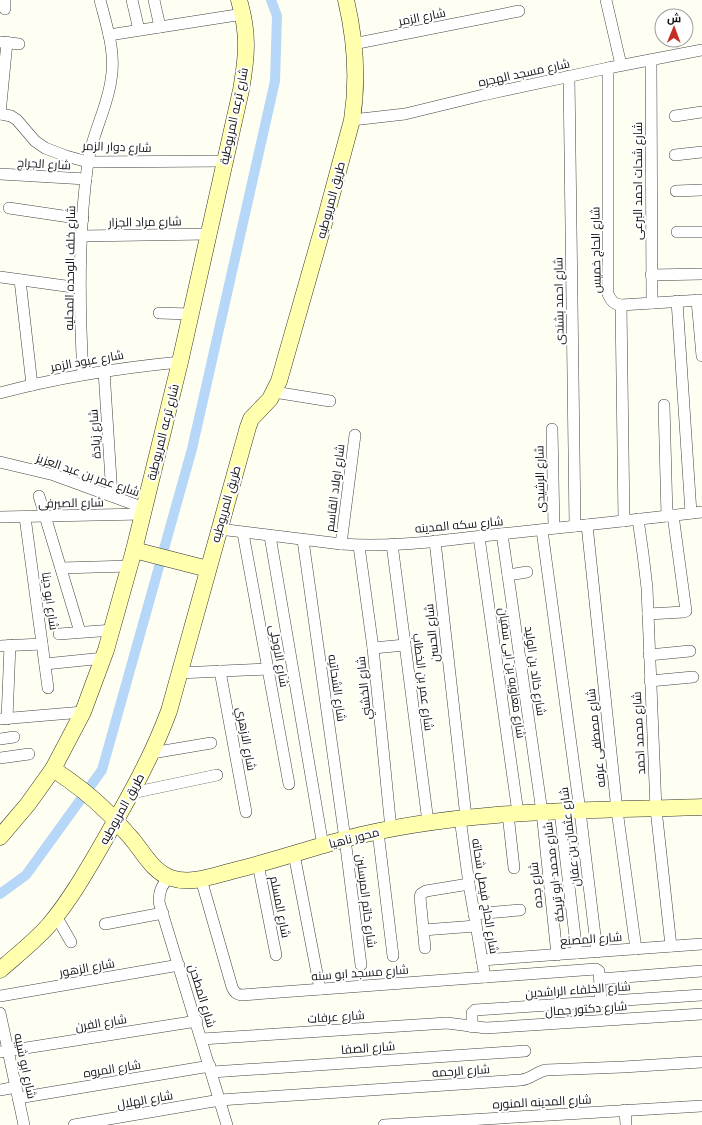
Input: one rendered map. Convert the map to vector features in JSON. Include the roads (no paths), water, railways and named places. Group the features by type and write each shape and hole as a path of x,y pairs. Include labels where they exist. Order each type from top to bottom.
{"main road":[{"name":"طريق المريوطيه","path":"0,970 48,926 72,894 132,793 152,753 169,711 179,673 201,567 219,529 251,419 270,399 279,381 352,120 355,103 354,44 346,0"},
{"name":"شارع ترعه المريوطية","path":"0,837 57,772 104,658 130,566 139,551 143,511 180,362 224,161 238,105 245,66 247,42 241,7"},
{"path":"139,551 201,567"},
{"name":"محور ناهيا","path":"57,772 88,794 116,821 154,867 169,877 180,880 201,879 345,839 428,822 560,811 702,807"}],"street":[{"name":"شارع خلف الوحده المحليه","path":"83,374 80,288 86,179 92,139 111,81 113,56 100,0"},
{"path":"132,0 139,30"},
{"path":"154,0 160,27"},
{"path":"606,0 621,66"},
{"path":"109,35 160,27 241,7"},
{"name":"شارع الزمر","path":"354,44 519,11"},
{"path":"0,114 4,42 19,44"},
{"name":"شارع مسجد الهجره","path":"352,120 405,114 569,76 702,50"},
{"name":"شارع شحات احمد البرعى","path":"651,60 652,303"},
{"name":"شارع الحاج خميس","path":"608,68 608,294 613,302 621,305"},
{"name":"شارع احمد بشندى","path":"569,76 575,526"},
{"path":"675,116 702,112"},
{"name":"شارع دوار الزمر","path":"0,114 11,116 17,120 35,141 45,148 88,162 224,161"},
{"path":"675,154 702,152"},
{"name":"شارع الجراج","path":"0,174 86,179"},
{"path":"676,191 702,190"},
{"path":"9,208 83,219"},
{"path":"677,232 702,232"},
{"name":"شارع مراد الجزار","path":"82,236 208,234"},
{"path":"651,275 702,274"},
{"path":"0,277 80,288"},
{"path":"20,280 32,385"},
{"path":"624,521 621,305 699,300 702,356"},
{"path":"676,301 697,512"},
{"path":"159,312 190,314"},
{"name":"شارع عبود الزمر","path":"0,393 83,374 180,362"},
{"name":"شارع زيادة","path":"104,371 112,496"},
{"path":"274,392 330,401"},
{"path":"648,614 686,611 670,515 664,405"},
{"name":"شارع الرشيدى","path":"552,429 554,528"},
{"name":"شارع اولاد القاسم","path":"340,544 355,435"},
{"name":"شارع عمر بن عبد العزيز","path":"0,462 54,475 112,496 143,511"},
{"path":"39,496 80,632"},
{"name":"شارع الصيرفى","path":"0,517 143,511"},
{"name":"شارع سكه المدينه","path":"219,529 359,546 479,537 697,512"},
{"name":"شارع ابو دينا","path":"25,517 48,688"},
{"name":"شارع محمد احمد","path":"638,519 645,571 648,614 656,809 671,946"},
{"name":"شارع مصطفى عرفه","path":"587,525 617,810 636,949"},
{"name":"شارع عثمان بن عفان","path":"542,530 580,811 597,952"},
{"name":"شارع الاوجلى","path":"243,533 289,784"},
{"name":"شارع خالد بن الوليد","path":"502,534 542,812"},
{"path":"270,536 323,846"},
{"name":"شارع معاويه بن ابى سفيان","path":"479,537 513,814 514,868"},
{"name":"شارع الشحاتيه","path":"303,540 345,839"},
{"name":"شارع الحسن","path":"435,541 463,818"},
{"name":"شارع عمر بن الخطاب","path":"392,544 428,822"},
{"name":"شارع الخشني","path":"359,546 373,648 392,956"},
{"path":"61,568 130,566"},
{"path":"508,575 527,572"},
{"path":"59,634 113,630"},
{"path":"42,644 5,645 4,719 83,712"},
{"path":"373,648 405,645"},
{"path":"650,655 690,651"},
{"path":"45,664 104,658"},
{"path":"179,673 268,669"},
{"name":"شارع الازهري","path":"220,671 246,812"},
{"path":"650,681 693,678"},
{"path":"0,739 14,737"},
{"path":"152,753 211,743"},
{"path":"0,758 29,754"},
{"path":"132,793 217,775"},
{"name":"شارع محمد ابو تريكة","path":"560,811 577,953"},
{"name":"شارع جده","path":"542,812 557,955"},
{"name":"شارع الحاج فيصل شحاته","path":"463,818 469,884 484,977"},
{"name":"شارع خاتم المرسلين","path":"345,839 361,965"},
{"path":"294,854 320,989"},
{"name":"شارع المسلم","path":"258,864 276,955"},
{"name":"شارع المطحن","path":"169,877 162,885 159,902 197,1021 227,1125"},
{"name":"شارع مسجد ابو سنه","path":"201,879 234,992 241,995 596,969 600,979"},
{"path":"425,948 420,897 422,892 469,884"},
{"path":"474,914 520,910"},
{"path":"105,924 163,914"},
{"path":"56,916 71,942"},
{"path":"423,930 476,926"},
{"name":"شارع المصنع","path":"482,960 702,944"},
{"name":"شارع الزهور","path":"0,996 179,965"},
{"path":"601,1002 600,979 702,971"},
{"name":"شارع الخلفاء الراشدين","path":"472,1027 472,1013 475,1010 702,995"},
{"name":"شارع ابو شيبه","path":"0,1013 5,1052 17,1093 24,1125"},
{"name":"شارع دكتور جمال","path":"472,1027 486,1028 702,1014"},
{"name":"شارع الفرن","path":"5,1052 197,1021"},
{"name":"شارع عرفات","path":"202,1039 447,1023 472,1027"},
{"name":"شارع الصفا","path":"211,1069 525,1051"},
{"name":"شارع الرحمه","path":"220,1100 526,1080 532,1078 541,1071 546,1070 702,1062"},
{"name":"شارع المروه","path":"0,1090 17,1093 211,1069"},
{"name":"شارع الهلال","path":"74,1125 220,1100"},
{"name":"شارع المدينه المنوره","path":"384,1125 702,1106"},
{"path":"625,1110 626,1125"}],"waterway":[{"path":"0,894 26,875 102,770 192,449 275,81 277,16 271,0"}]}
